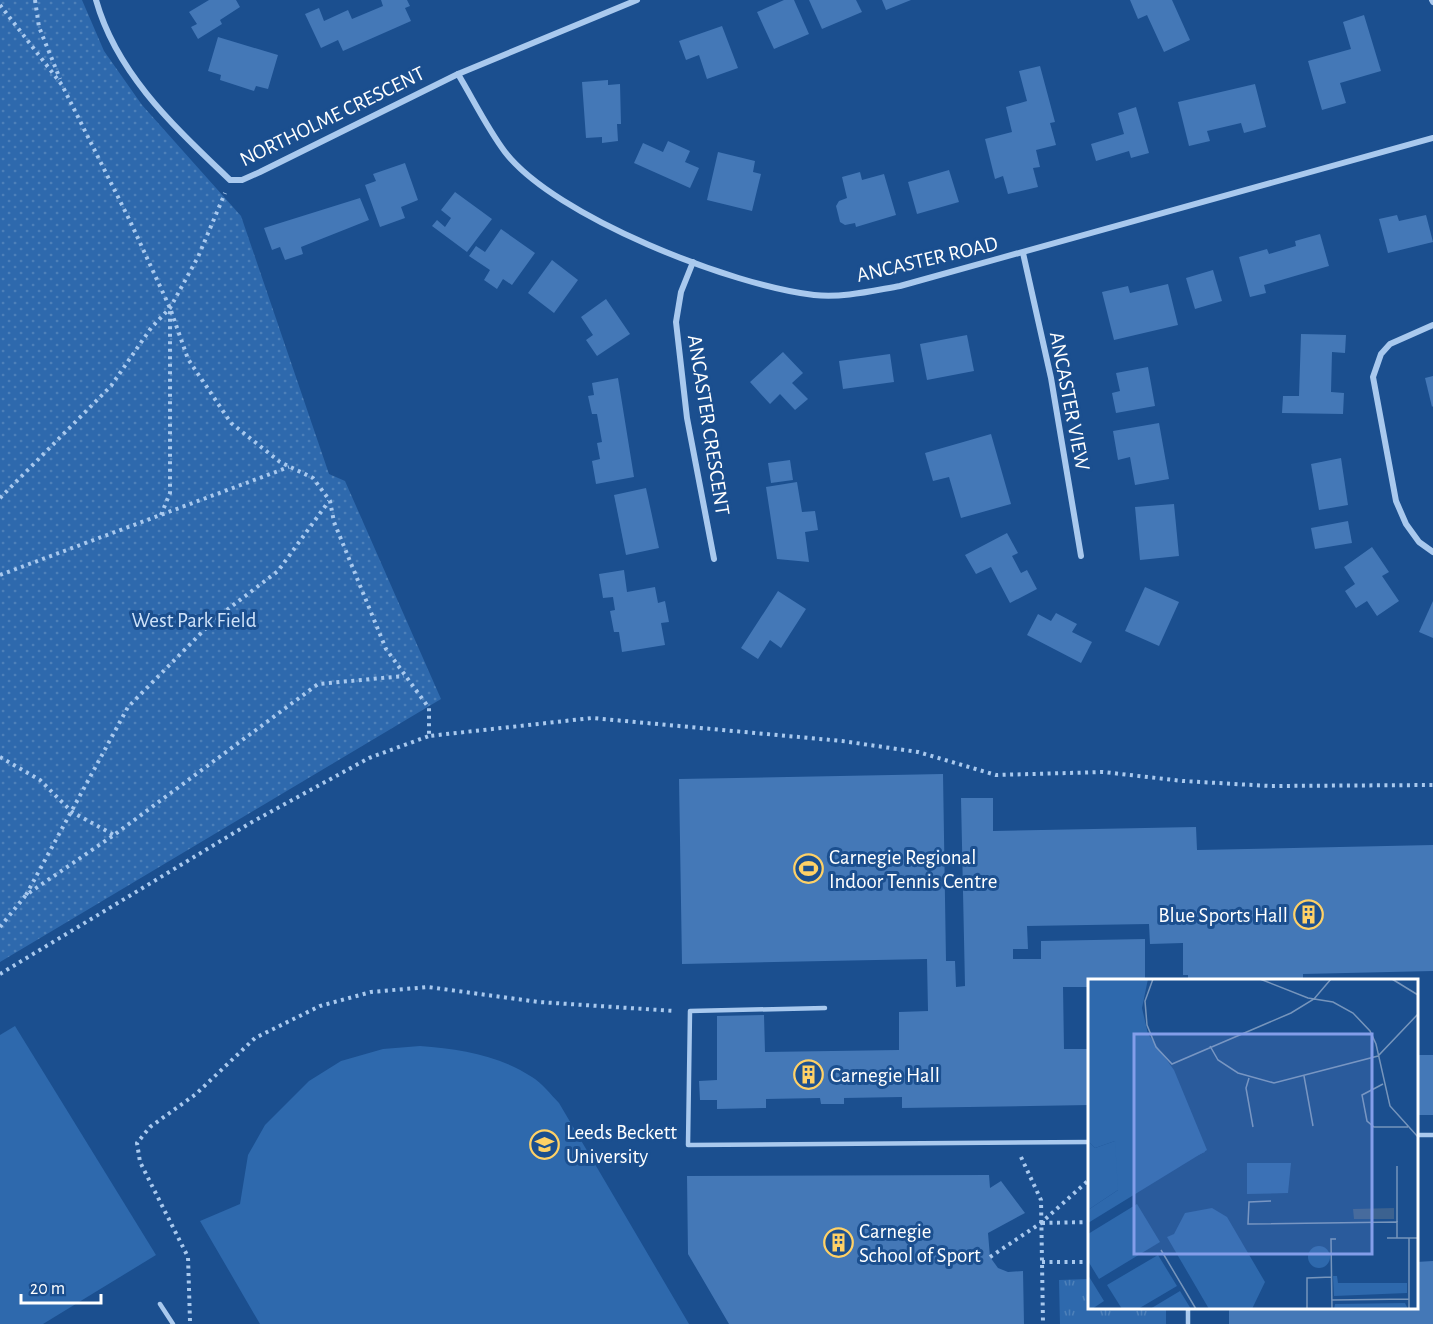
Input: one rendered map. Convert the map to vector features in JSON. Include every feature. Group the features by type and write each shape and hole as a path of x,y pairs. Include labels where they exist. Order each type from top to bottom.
{"street":[{"name":"NORTHOLME CRESCENT","path":"96,0 113,44 131,74 173,125 230,180 242,180 458,74 637,0"},
{"name":"ANCASTER ROAD","path":"458,74 505,153 545,189 627,236 751,282 814,295 845,295 900,286 1433,138"},
{"name":"ANCASTER VIEW","path":"1023,253 1051,378 1081,556"},
{"name":"ANCASTER CRESCENT","path":"693,262 681,292 676,322 687,418 714,559"},
{"path":"1433,325 1390,344 1378,359 1373,377 1396,501 1406,524 1419,542 1433,552"}],"lane":[{"path":"825,1008 690,1011 688,1145 1088,1142"},
{"path":"1418,1135 1433,1134"},
{"path":"160,1304 172,1324"}],"path":[{"path":"35,0 39,27 62,85 130,221 170,308 188,359 231,423 280,462 313,478 330,501 334,522 386,649 429,708 429,736"},
{"path":"0,5 62,85"},
{"path":"0,498 111,386 151,328 170,308 198,257 230,180"},
{"path":"161,516 170,493 170,308"},
{"path":"0,575 289,467"},
{"path":"0,927 26,895 128,707 215,619 278,571 330,501"},
{"path":"26,895 114,835 318,684 405,675"},
{"path":"0,974 252,822 369,758 429,736 592,718 842,741 918,752 996,775 1103,772 1183,781 1270,786 1433,785"},
{"path":"0,757 40,780 72,812 114,835"},
{"path":"190,1324 188,1257 140,1162 137,1143 150,1127 196,1094 255,1038 320,1006 371,992 428,987 539,1002 690,1011"},
{"path":"1014,1143 1041,1200 1043,1324"},
{"path":"990,1257 1041,1223 1088,1180"},
{"path":"1041,1223 1088,1221"},
{"path":"1042,1262 1088,1262"}],"green space":[{"name":"West Park Field","path":"0,0 82,0 104,51 142,105 241,216 329,474 345,481 441,699 0,962"},
{"path":"15,1026 156,1255 43,1324 0,1324 0,1035"},
{"path":"420,1046 464,1051 492,1058 519,1069 546,1089 559,1103 689,1324 260,1324 200,1221 240,1204 248,1155 265,1125 309,1081 341,1061 383,1049"},
{"path":"1088,1279 1088,1309 1166,1309 1166,1324 1060,1324 1059,1280"}],"building":[{"path":"209,0 236,0 240,7 220,20 222,24 198,39 191,27 197,24 189,12"},
{"path":"381,0 407,0 410,6 405,8 411,21 343,51 338,40 321,48 305,14 319,8 324,21 348,10 352,19 383,6"},
{"path":"784,0 794,0 809,34 774,49 757,12"},
{"path":"809,0 856,0 862,12 822,29"},
{"path":"882,0 911,0 886,10"},
{"path":"1130,0 1172,0 1190,40 1164,52 1147,15 1138,19"},
{"path":"1364,15 1381,71 1340,83 1346,103 1322,110 1308,61 1351,49 1343,22"},
{"path":"722,26 738,68 707,79 699,55 686,60 679,41"},
{"path":"218,37 278,55 268,89 256,86 254,91 220,80 221,75 208,71"},
{"path":"1040,66 1055,122 1050,123 1056,145 1036,150 1040,167 1033,168 1038,187 1008,194 1003,176 995,179 985,139 1012,132 1006,107 1027,101 1019,71"},
{"path":"608,80 608,85 620,84 621,124 617,124 618,141 602,143 602,137 586,138 582,82"},
{"path":"1255,84 1266,127 1244,133 1241,123 1207,131 1210,141 1189,146 1178,102"},
{"path":"1136,107 1149,153 1131,158 1129,151 1096,161 1091,144 1124,134 1118,113"},
{"path":"668,141 690,151 685,162 699,168 690,188 634,163 643,143 663,152"},
{"path":"718,152 755,161 753,172 761,174 752,211 707,200"},
{"path":"405,163 418,200 401,207 405,218 380,227 365,185 376,181 373,174"},
{"path":"949,170 959,202 917,214 908,182"},
{"path":"860,172 862,180 884,174 896,215 856,227 855,223 845,225 840,222 836,206 839,201 847,198 842,177"},
{"path":"455,192 492,219 467,252 432,226 437,220 445,227 451,218 441,210"},
{"path":"360,198 369,220 301,247 303,254 285,260 280,247 272,250 264,228"},
{"path":"1397,215 1399,221 1426,215 1433,242 1388,253 1379,219"},
{"path":"501,229 535,253 512,285 503,279 497,289 484,280 490,270 469,256 476,246 485,252"},
{"path":"1320,234 1329,266 1264,285 1266,293 1250,297 1239,257 1267,249 1269,254 1296,246 1295,241"},
{"path":"552,260 578,280 554,313 528,293"},
{"path":"1213,270 1222,301 1195,309 1186,278"},
{"path":"1168,284 1178,325 1114,340 1102,292 1128,286 1130,293"},
{"path":"606,299 630,334 597,356 586,340 593,335 581,317"},
{"path":"1301,334 1346,335 1345,353 1332,352 1331,392 1344,393 1343,414 1282,413 1283,396 1299,396"},
{"path":"967,335 974,371 927,380 920,344"},
{"path":"783,352 803,373 792,383 808,399 795,410 780,394 770,404 750,382"},
{"path":"890,354 894,382 843,389 839,361"},
{"path":"1148,367 1155,406 1116,413 1112,393 1120,391 1116,373"},
{"path":"1433,376 1433,406 1432,407 1425,378"},
{"path":"618,378 634,477 596,484 592,461 600,459 597,443 602,442 597,414 592,414 588,396 594,395 592,383"},
{"path":"1159,423 1169,479 1135,485 1130,457 1118,460 1113,431"},
{"path":"991,434 1011,504 961,518 949,477 933,481 925,453"},
{"path":"1341,458 1348,505 1319,510 1311,464"},
{"path":"790,460 793,480 771,483 768,463"},
{"path":"797,482 802,512 815,511 818,530 805,532 809,562 777,559 766,487"},
{"path":"646,488 659,548 626,555 614,495"},
{"path":"1174,504 1179,556 1140,560 1135,507"},
{"path":"1348,521 1352,543 1315,549 1311,528"},
{"path":"1007,533 1018,553 1012,556 1021,573 1027,570 1037,589 1010,603 991,567 976,574 965,555"},
{"path":"1372,547 1389,572 1382,576 1399,601 1377,616 1367,601 1356,608 1345,591 1355,584 1344,567"},
{"path":"624,570 627,592 655,587 658,603 665,601 669,622 661,623 665,645 622,652 619,632 614,632 610,611 615,610 613,597 603,598 599,574"},
{"path":"1145,587 1179,602 1159,646 1125,631"},
{"path":"778,591 806,609 781,648 770,640 758,659 741,648"},
{"path":"1433,601 1433,638 1419,632"},
{"path":"1056,613 1077,624 1072,632 1092,642 1081,663 1027,635 1038,614 1051,621"},
{"path":"943,774 946,961 955,961 956,987 965,986 961,798 993,798 993,831 1196,827 1197,850 1433,845 1433,971 1303,974 1303,979 1188,979 1188,975 1183,975 1183,943 1150,944 1149,924 1027,926 1028,949 1013,949 1013,959 1041,959 1041,941 1145,939 1145,979 1088,979 1088,987 1063,987 1064,1049 1088,1049 1088,1105 902,1108 902,1097 844,1098 844,1104 821,1104 820,1098 766,1099 766,1108 717,1109 717,1100 700,1100 699,1081 717,1080 717,1016 764,1015 765,1052 899,1050 899,1012 928,1011 927,959 682,964 679,779"},
{"path":"1418,1055 1433,1055 1433,1115 1418,1115"},
{"name":"Carnegie School of Sport","path":"989,1175 990,1188 1001,1181 1025,1213 988,1233 990,1257 998,1268 1008,1272 1023,1271 1024,1324 729,1324 688,1254 687,1176"},
{"path":"1433,1261 1433,1324 1229,1324 1229,1309 1418,1309 1418,1262"}],"place":[{"name":"Carnegie Regional Indoor Tennis Centre","path":"808,869"},
{"name":"Blue Sports Hall","path":"1309,915"},
{"name":"Carnegie Hall","path":"809,1075"},
{"name":"Leeds Beckett University","path":"545,1144"},
{"name":"Carnegie School of Sport","path":"838,1243"}]}
